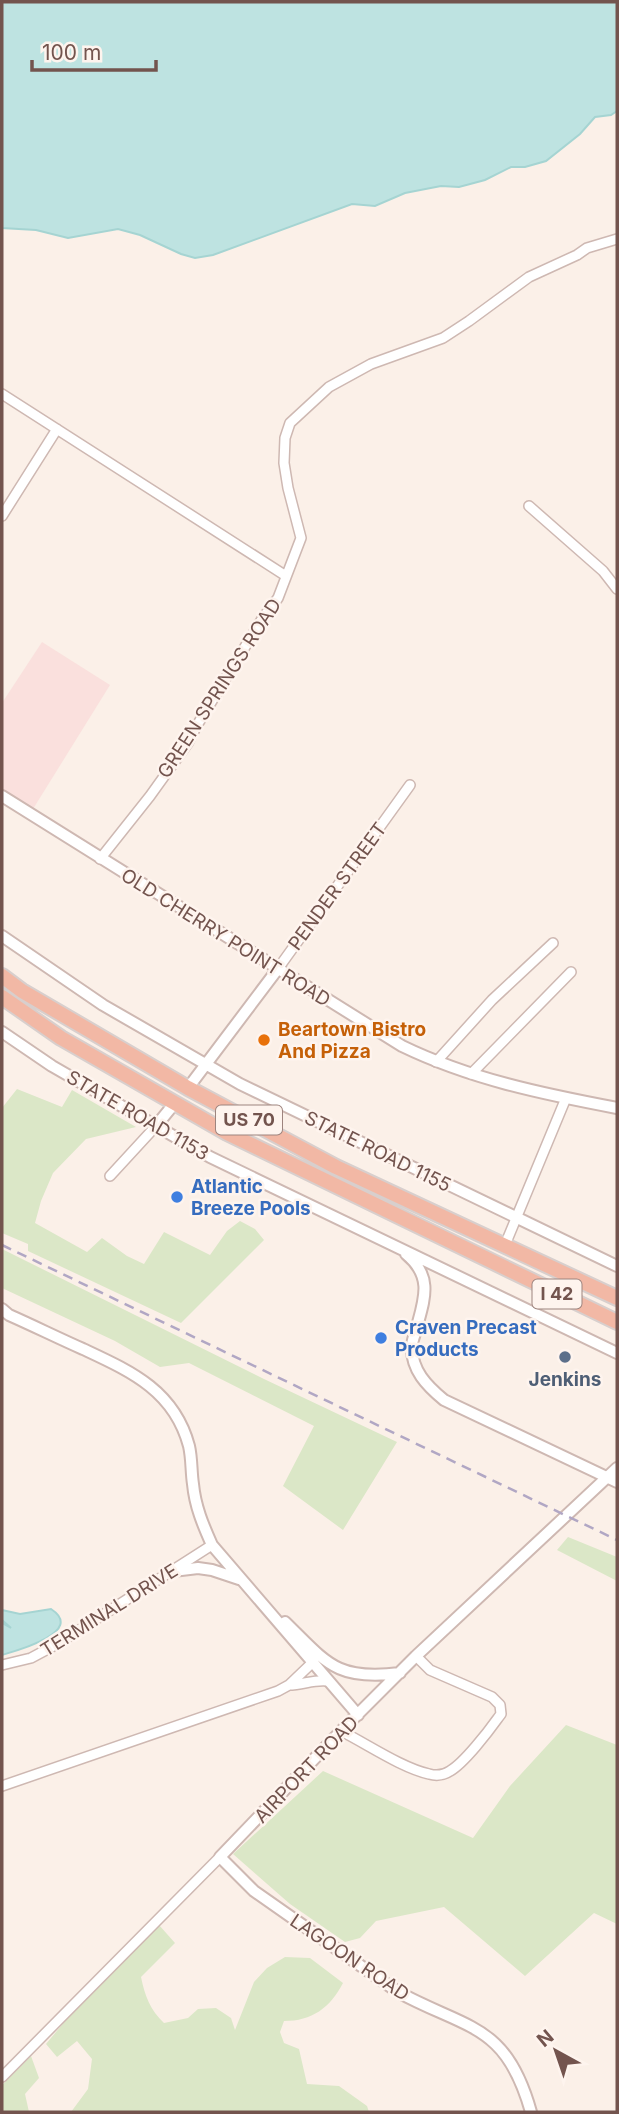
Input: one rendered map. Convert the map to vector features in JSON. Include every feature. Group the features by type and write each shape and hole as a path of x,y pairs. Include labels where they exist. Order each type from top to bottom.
{"highway":[{"name":"US 70","path":"2,976 188,1088 336,1167 617,1298"},
{"name":"I 42","path":"2,997 61,1038 227,1133 617,1322"}],"street":[{"name":"GREEN SPRINGS ROAD","path":"100,859 188,743 262,619 278,598 301,538 284,463 285,438 290,423 329,387 371,364 443,338 529,277 587,248 617,239"},
{"path":"2,394 286,576"},
{"path":"2,516 57,429"},
{"path":"529,506 603,571 617,589"},
{"name":"PENDER STREET","path":"188,1088 278,970 410,785"},
{"name":"OLD CHERRY POINT ROAD","path":"2,796 382,1035 436,1062 471,1074 566,1098 616,1105"},
{"name":"STATE ROAD 1155","path":"2,936 103,1005 206,1065 298,1113 617,1266"},
{"path":"436,1062 492,1000 553,943"},
{"path":"471,1074 570,972"},
{"name":"STATE ROAD 1153","path":"2,1032 52,1066 247,1175 617,1353"},
{"path":"506,1245 566,1098"},
{"path":"110,1176 174,1104"},
{"name":"STATE ROAD 1153","path":"392,1245 415,1264 425,1284 425,1300 412,1346 416,1369 427,1386 444,1400 612,1480"},
{"path":"4,1313 131,1371 156,1390 173,1411 185,1436 192,1462 196,1505 212,1545 358,1714"},
{"name":"AIRPORT ROAD","path":"2,2077 416,1656 612,1480 617,1468"},
{"name":"TERMINAL DRIVE","path":"2,1665 31,1657 59,1643 212,1545"},
{"path":"173,1571 198,1568 241,1580"},
{"path":"270,1613 284,1620 320,1656 336,1667 358,1675 400,1673"},
{"path":"341,1731 406,1765 430,1774 451,1771 501,1714 500,1705 492,1697 430,1670 416,1656"},
{"path":"2,1786 278,1690 289,1685 312,1663"},
{"path":"289,1685 311,1680 328,1681"},
{"name":"LAGOON ROAD","path":"220,1857 254,1891 398,1992 466,2022 485,2034 512,2065 527,2096 531,2112"}],"shaded area":[{"path":"42,642 110,685 33,809 2,789 2,703"}],"green space":[{"path":"17,1089 62,1107 72,1090 136,1127 86,1139 53,1173 35,1223 87,1252 102,1238 127,1256 144,1264 164,1232 210,1255 227,1231 240,1221 255,1229 264,1240 181,1323 28,1251 28,1244 2,1233 2,1108"},
{"path":"2,1249 397,1442 343,1530 283,1486 314,1426 189,1363 160,1367 115,1341 2,1288"},
{"path":"568,1537 617,1557 617,1581 557,1550"},
{"path":"566,1725 617,1745 617,1924 594,1913 525,1976 444,1907 376,1921 360,1938 345,1942 290,1904 233,1854 323,1771 473,1838 510,1786"},
{"path":"159,1925 175,1943 141,1977 149,2002 164,2023 188,2018 198,2009 216,2008 231,2018 235,2030 254,1982 267,1968 285,1957 310,1958 343,1983 326,2006 312,2016 284,2021 280,2032 284,2043 299,2049 307,2084 339,2086 367,2106 369,2112 71,2112 88,2089 92,2059 77,2041 57,2057 46,2044"},
{"path":"31,2056 39,2078 25,2094 29,2112 2,2112 2,2085"}],"water":[{"path":"2,2 617,2 617,111 611,115 595,117 580,134 546,161 525,167 511,167 485,180 459,187 441,186 405,193 375,206 352,204 213,255 195,258 140,235 118,229 68,238 36,230 2,228"},
{"path":"51,1609 60,1617 60,1625 55,1633 33,1645 2,1655 2,1623 11,1628 2,1620 2,1610 20,1614"}],"railway":[{"path":"2,1245 617,1540"}],"place":[{"name":"Beartown Bistro And Pizza","path":"264,1040"},
{"name":"Atlantic Breeze Pools","path":"177,1197"},
{"name":"Craven Precast Products","path":"381,1338"},
{"name":"Jenkins","path":"565,1357"}]}
